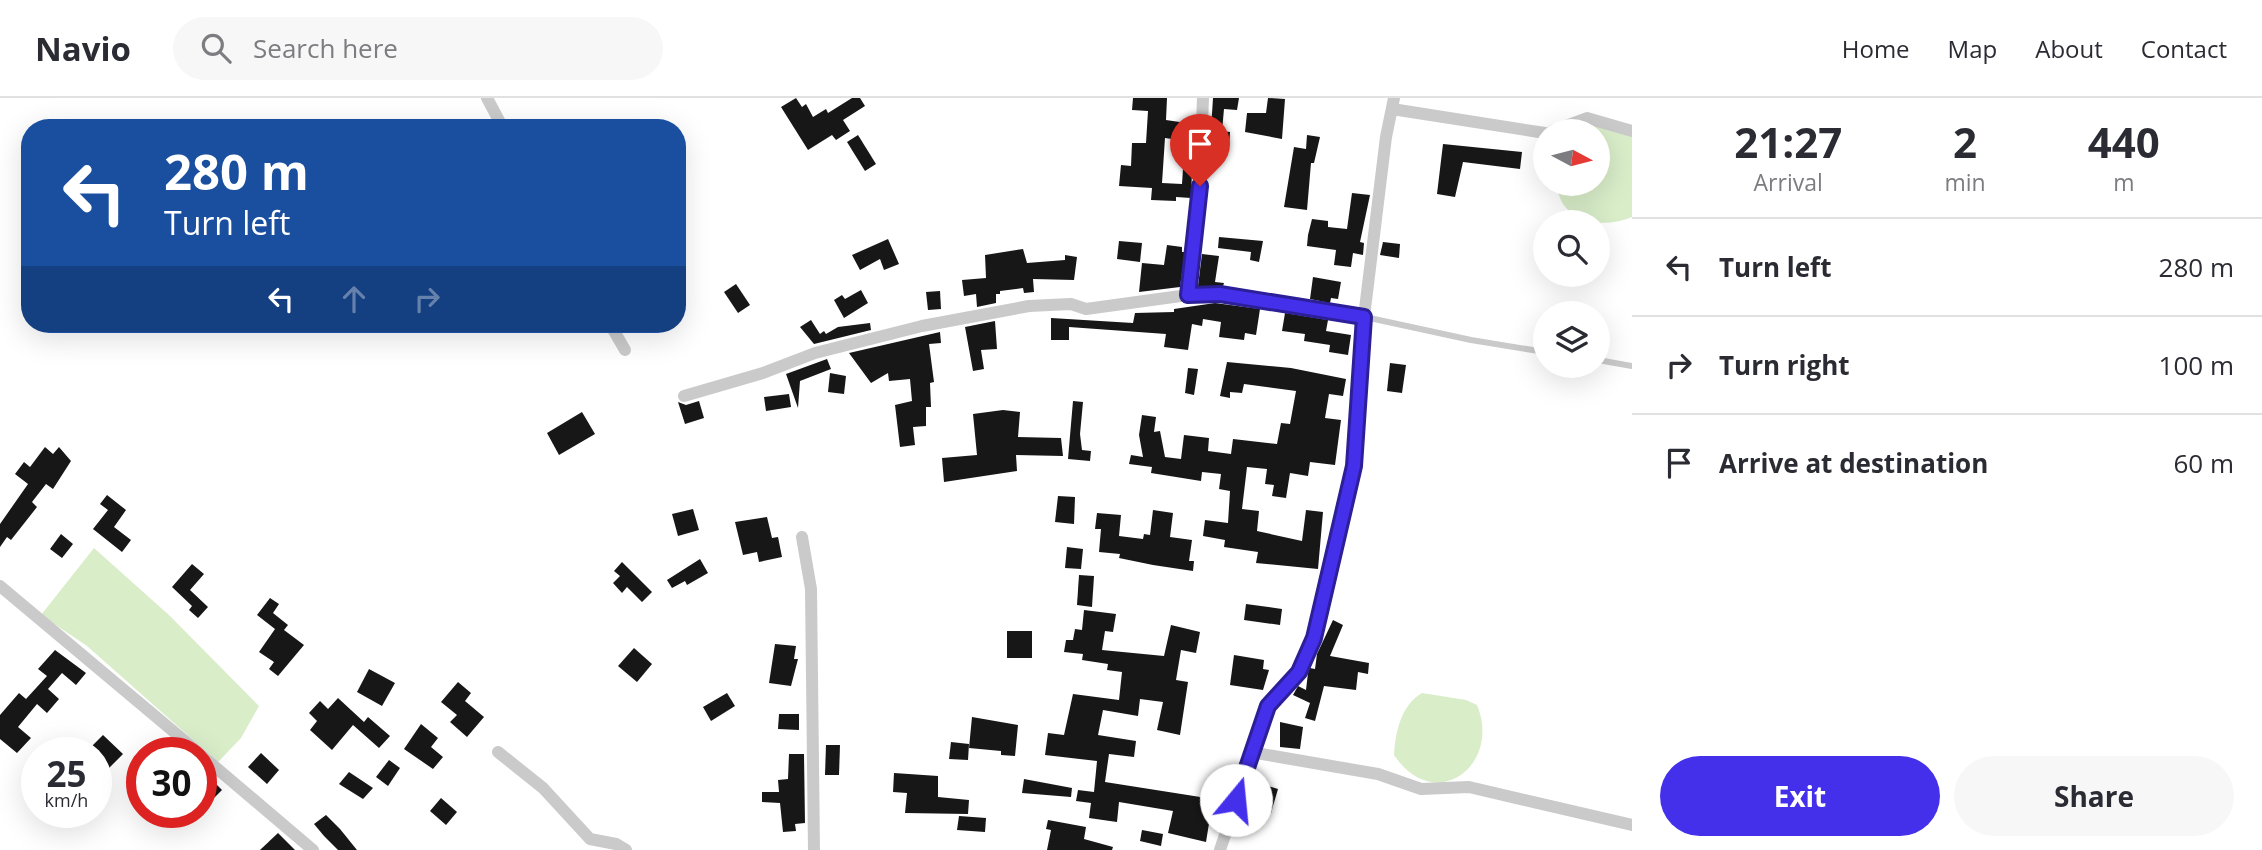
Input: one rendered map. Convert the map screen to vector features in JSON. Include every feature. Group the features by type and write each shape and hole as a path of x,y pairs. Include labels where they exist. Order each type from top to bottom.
{"street":[{"path":"487,98 498,119"},
{"path":"1188,295 1199,207 1203,98"},
{"path":"1220,850 1250,752 1268,706 1299,672 1314,638 1354,466 1364,317 1386,136 1393,104 1533,131"},
{"path":"1610,125 1632,131"},
{"path":"684,396 815,353 922,326 1030,306 1072,304 1086,309 1188,295 1220,294 1364,317"},
{"path":"615,333 625,350"},
{"path":"802,537 811,589 814,850"},
{"path":"0,586 180,737"},
{"path":"498,752 543,788 590,839 616,844 626,850"},
{"path":"1250,752 1378,774 1421,789 1469,787 1632,825"},
{"path":"217,768 313,850"}],"lane":[{"path":"1364,317 1533,350"},
{"path":"1610,362 1632,366"}],"shaded area":[{"path":"1610,130 1632,137 1632,217 1610,223 1610,210 1568,210 1560,197 1610,196"},
{"path":"94,548 170,616 259,706 241,738 218,762 217,737 190,737 87,646 41,615"},
{"path":"1422,693 1466,700 1477,705 1482,727 1480,747 1473,763 1460,775 1445,782 1428,781 1410,773 1394,755 1404,712"}],"building":[{"path":"796,98 802,107 806,104 813,117 826,109 828,113 852,98 860,98 865,106 843,120 850,131 836,140 832,135 808,150 781,107"},
{"path":"1133,98 1167,98 1166,120 1193,124 1193,142 1165,138 1162,183 1182,184 1183,169 1192,169 1191,198 1176,197 1176,201 1151,200 1152,188 1119,186 1121,165 1131,166 1132,143 1146,143 1148,111 1132,110"},
{"path":"1213,98 1239,98 1237,110 1224,109 1222,131 1230,132 1229,147 1210,145"},
{"path":"1268,98 1285,99 1282,139 1245,132 1247,113 1266,113"},
{"path":"858,135 876,164 865,171 847,142"},
{"path":"1307,135 1320,137 1314,163 1311,163 1307,210 1284,207 1294,147 1306,149"},
{"path":"1443,144 1522,152 1520,169 1463,162 1455,197 1437,194"},
{"path":"1352,193 1370,195 1360,242 1364,243 1363,255 1353,253 1351,267 1334,265 1336,250 1307,246 1312,219 1328,221 1328,227 1347,229"},
{"path":"1219,237 1263,241 1259,262 1250,260 1251,252 1218,248"},
{"path":"888,239 899,264 884,270 880,259 860,270 852,255"},
{"path":"1119,241 1142,243 1140,262 1117,259"},
{"path":"1383,242 1400,244 1399,258 1380,255"},
{"path":"1167,245 1182,247 1182,252 1185,252 1180,287 1139,292 1142,263 1164,265"},
{"path":"1023,249 1027,263 1065,260 1065,255 1077,257 1074,280 1033,279 1034,292 1024,293 1023,288 1000,291 1000,294 996,294 996,303 977,307 976,294 964,296 962,280 986,278 985,255"},
{"path":"1202,254 1219,256 1215,282 1224,283 1223,286 1198,286"},
{"path":"1313,277 1341,282 1338,299 1331,298 1330,303 1310,299"},
{"path":"736,284 750,305 738,313 724,292"},
{"path":"861,290 868,303 844,318 834,300 842,295 845,299"},
{"path":"940,291 941,309 928,310 926,292"},
{"path":"1215,303 1260,309 1256,335 1245,333 1244,340 1219,337 1221,322 1203,319 1202,326 1192,324 1188,350 1164,347 1166,334 1069,327 1069,340 1051,340 1051,318 1133,323 1135,313 1174,312 1174,309"},
{"path":"1285,313 1328,320 1326,331 1351,335 1348,355 1329,352 1330,345 1304,341 1305,334 1282,331"},
{"path":"811,320 820,334 824,331 826,334 838,327 870,323 871,330 814,344 800,327"},
{"path":"995,321 997,349 981,350 984,369 973,371 965,327"},
{"path":"940,332 941,343 929,344 934,382 930,383 931,407 926,407 926,426 913,427 915,445 900,447 895,405 912,401 910,379 889,381 888,373 871,383 849,353"},
{"path":"827,359 831,369 800,381 798,408 786,374"},
{"path":"1227,362 1291,368 1346,379 1343,396 1329,394 1325,418 1341,420 1335,465 1310,462 1308,476 1290,473 1286,498 1272,496 1274,485 1265,484 1267,469 1247,467 1242,509 1259,511 1257,531 1302,541 1306,510 1323,512 1318,569 1256,563 1258,552 1224,547 1225,540 1203,536 1205,520 1228,523 1230,491 1219,489 1221,474 1202,472 1201,481 1151,473 1152,467 1129,464 1131,455 1143,457 1139,435 1142,415 1156,417 1154,432 1160,431 1165,457 1181,459 1184,435 1209,438 1208,451 1231,454 1233,439 1277,444 1281,423 1290,424 1296,391 1244,384 1242,393 1230,392 1230,398 1220,396"},
{"path":"1390,363 1406,365 1402,393 1387,391"},
{"path":"1188,368 1198,369 1194,395 1185,393"},
{"path":"830,373 846,376 844,394 828,392"},
{"path":"789,394 791,407 766,411 764,397"},
{"path":"699,401 704,418 685,424 678,402 686,405"},
{"path":"1073,401 1083,402 1080,434 1082,450 1091,451 1090,461 1068,459"},
{"path":"1003,410 1020,412 1018,437 1061,438 1063,456 1016,455 1017,471 944,482 942,458 977,455 973,414"},
{"path":"582,412 595,434 559,455 547,433"},
{"path":"45,447 53,454 59,447 71,461 53,489 46,484 32,502 37,507 11,540 7,537 0,547 0,524 28,484 15,474 24,462 30,467"},
{"path":"107,495 126,510 114,527 131,540 122,552 93,529 108,510 100,504"},
{"path":"1058,496 1075,497 1074,524 1055,522"},
{"path":"693,509 699,530 678,536 672,514"},
{"path":"1153,510 1173,513 1170,537 1192,540 1189,561 1194,561 1193,571 1119,558 1120,554 1099,552 1101,529 1095,529 1097,513 1121,515 1119,536 1143,539 1144,534 1150,535"},
{"path":"767,517 772,538 778,537 782,557 759,562 757,552 743,555 735,522"},
{"path":"61,534 73,544 62,558 50,549"},
{"path":"1067,547 1083,549 1081,569 1065,568"},
{"path":"700,559 708,573 687,585 685,581 672,588 667,580"},
{"path":"622,562 652,592 642,602 627,587 622,593 613,583 620,576 614,571"},
{"path":"192,564 204,574 190,590 208,607 198,618 189,610 192,606 172,587"},
{"path":"1079,575 1094,576 1092,607 1077,605"},
{"path":"270,598 279,604 273,613 288,625 284,630 304,645 278,676 269,669 274,662 259,652 275,629 257,615"},
{"path":"1246,604 1282,609 1280,625 1244,620"},
{"path":"1084,610 1116,614 1113,632 1105,631 1102,650 1164,656 1171,625 1200,632 1196,653 1181,650 1176,680 1188,682 1180,735 1157,730 1163,702 1140,699 1138,716 1103,710 1098,735 1136,741 1134,757 1109,754 1105,782 1213,799 1206,842 1168,833 1173,811 1119,802 1117,822 1089,818 1091,803 1076,801 1078,790 1094,792 1097,761 1045,755 1048,733 1064,735 1073,694 1119,700 1122,672 1107,670 1108,664 1082,660 1083,654 1064,652 1066,640 1073,640 1075,629 1082,630"},
{"path":"1333,620 1343,625 1330,656 1369,663 1368,674 1358,672 1356,690 1324,686 1315,721 1305,718 1310,703 1293,695 1298,686 1306,690 1308,673 1310,668 1315,669 1317,654"},
{"path":"1007,631 1032,631 1032,658 1007,658"},
{"path":"775,644 796,646 794,659 798,659 791,686 769,683"},
{"path":"634,648 652,664 637,682 618,666"},
{"path":"55,650 86,673 76,685 62,673 48,689 59,699 47,713 37,704 18,727 30,737 21,737 21,749 17,753 0,739 0,715 19,693 26,699 47,676 38,669"},
{"path":"1234,655 1264,660 1263,669 1269,670 1263,690 1230,685"},
{"path":"369,669 395,683 382,706 357,692"},
{"path":"458,682 471,693 465,701 484,717 467,737 450,722 457,715 441,702"},
{"path":"727,693 735,706 711,721 703,707"},
{"path":"338,698 364,722 368,717 390,736 379,748 353,725 332,750 310,730 317,721 309,713 320,701 328,709"},
{"path":"779,714 799,714 799,730 778,729"},
{"path":"972,717 1018,725 1015,756 1001,755 1001,751 969,748"},
{"path":"1280,722 1303,727 1300,749 1280,747"},
{"path":"421,724 438,738 431,747 443,757 433,769 404,749"},
{"path":"951,742 969,744 968,760 949,759"},
{"path":"112,744 123,754 112,765"},
{"path":"826,745 840,745 839,775 825,775"},
{"path":"261,753 279,770 267,784 248,767"},
{"path":"789,754 804,754 805,823 795,824 796,831 783,832 780,803 762,802 762,792 779,792 778,780 788,779"},
{"path":"389,760 400,768 388,786 376,777"},
{"path":"349,772 373,788 363,799 339,784"},
{"path":"894,773 938,776 938,797 969,800 968,814 905,813 907,793 893,792"},
{"path":"1024,779 1072,788 1071,797 1022,793"},
{"path":"1252,781 1278,789 1271,813 1244,805"},
{"path":"441,798 457,812 446,825 430,811"},
{"path":"326,815 357,850 338,850 324,836 314,824"},
{"path":"959,816 986,818 985,832 957,830"},
{"path":"1048,820 1086,827 1084,839 1113,847 1112,850 1047,850 1051,830 1046,829"},
{"path":"1142,830 1163,834 1161,846 1140,841"},
{"path":"278,833 295,850 260,850"}],"route":[{"path":"1200,186 1188,295 1220,294 1364,317 1362,386 1354,466 1314,638 1299,672 1290,678 1268,706 1250,752 1236,800"}]}
